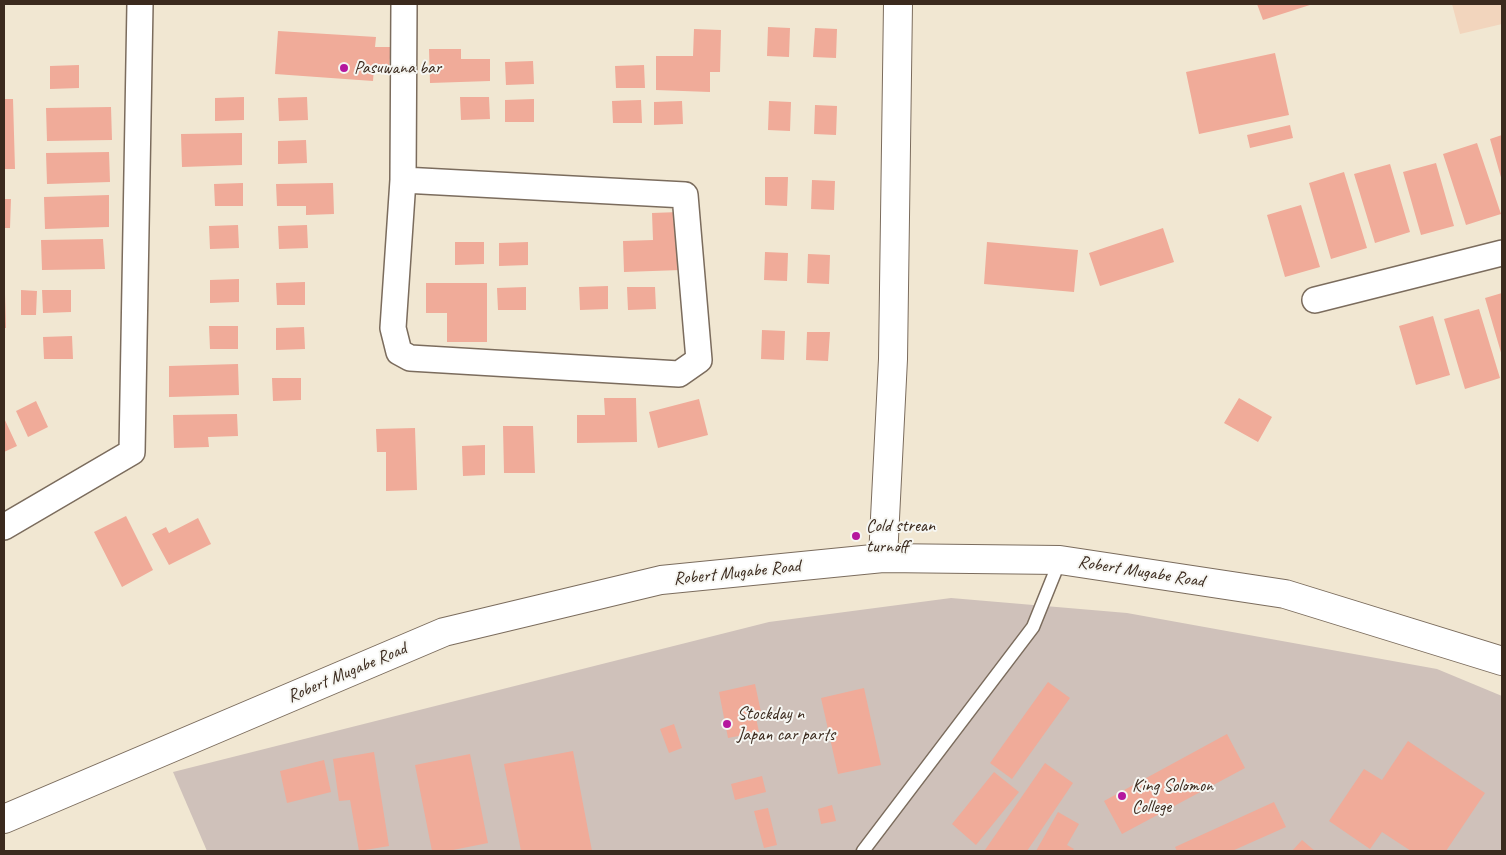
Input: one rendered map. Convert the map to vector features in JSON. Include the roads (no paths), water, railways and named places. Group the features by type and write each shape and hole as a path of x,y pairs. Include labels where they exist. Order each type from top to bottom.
{"main road":[{"path":"883,558 893,359 898,4"},
{"name":"Robert Mugabe Road","path":"4,820 444,632 661,580 883,558 1060,560 1285,594 1502,661"}],"street":[{"path":"4,527 132,452 140,4"},
{"path":"403,180 685,195 699,360 678,374 410,358 399,352 393,328 403,180 404,4"},
{"path":"1316,300 1502,253"}],"lane":[{"path":"864,851 1033,627 1060,560"}],"place":[{"name":"Pasuwana bar","path":"344,68"},
{"name":"Cold strean turnoff","path":"856,536"},
{"name":"Stockday n Japan car parts","path":"727,724"},
{"name":"King Solomon College","path":"1122,796"}]}
